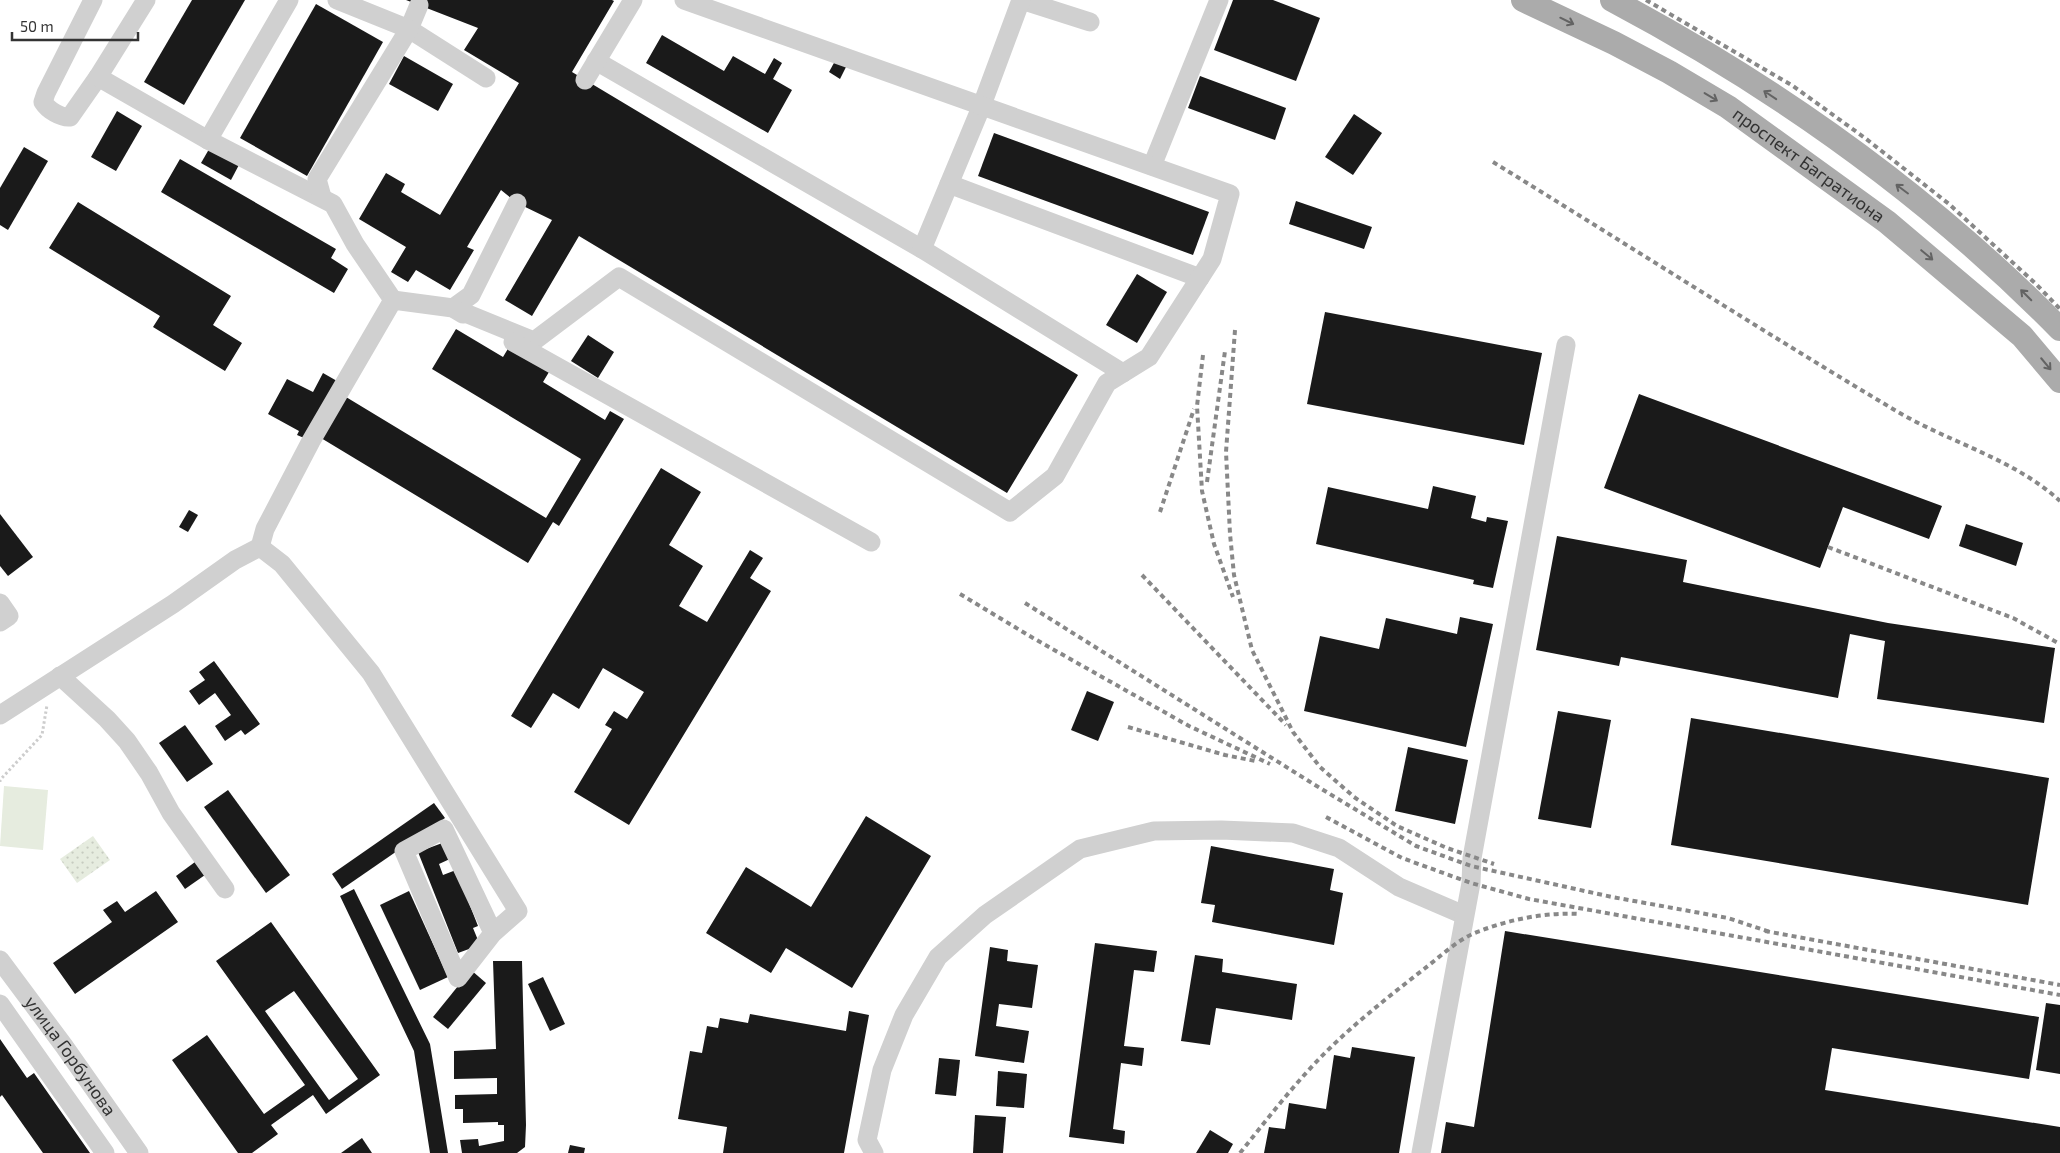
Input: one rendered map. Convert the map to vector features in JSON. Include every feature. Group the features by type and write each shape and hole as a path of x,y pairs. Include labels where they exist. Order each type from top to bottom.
{"main road":[{"name":"проспект Багратиона","path":"1523,0 1614,43 1736,112 1887,222 2022,336 2060,380"},
{"name":"проспект Багратиона","path":"1612,0 1671,31 1759,87 1848,148 1948,224 2019,288 2060,329"}],"street":[{"path":"93,0 43,102 46,106 64,117 70,117 98,77 146,0"},
{"path":"208,140 289,0"},
{"path":"337,0 409,29 486,78"},
{"path":"585,80 633,0"},
{"path":"98,77 208,140 333,204 375,284 393,300 414,308 453,308 534,341 619,277 1010,512 1055,476 1107,383 1149,357 1212,259 1230,194 684,0"},
{"path":"922,249 982,105 1021,0 1090,22"},
{"path":"1152,166 1219,0"},
{"path":"322,197 317,179 409,29 420,5"},
{"path":"596,61 922,249 1123,373"},
{"path":"949,184 1200,278"},
{"path":"453,308 471,295 517,203"},
{"path":"0,715 173,604 236,560 260,547 265,528 311,441 393,300"},
{"path":"453,308 871,542"},
{"path":"1421,1153 1471,883 1472,858 1566,345"},
{"path":"260,547 282,564 371,672 518,911 493,933 458,978 404,851 444,829 493,933"},
{"path":"0,603 9,616 0,622"},
{"path":"60,676 107,719 127,741 149,773 171,813 225,889"},
{"path":"874,1153 867,1140 882,1070 904,1014 938,957 985,914 1080,849 1154,831 1221,830 1292,833 1339,848 1399,887 1464,915"},
{"name":"улица Горбунова","path":"0,960 64,1046 139,1153"},
{"path":"0,1004 105,1153"}],"path":[{"path":"0,782 42,735 49,695"}],"shaded area":[{"path":"4,786 48,790 43,850 0,846"},
{"path":"93,836 110,860 77,883 60,859"}],"building":[{"path":"192,0 245,0 184,105 144,82"},
{"path":"406,0 614,1 572,72 1078,375 1007,493 579,236 532,316 505,300 552,220 517,203 501,190 467,247 474,250 450,290 416,270 408,282 391,272 406,247 359,219 386,173 405,184 401,192 440,215 519,83 464,50 478,28"},
{"path":"1233,0 1273,0 1320,18 1296,81 1214,50"},
{"path":"316,4 383,42 307,176 240,138"},
{"path":"662,35 724,71 733,56 765,74 774,58 782,63 773,79 792,90 768,133 646,63"},
{"path":"404,56 453,84 438,111 389,84"},
{"path":"835,61 846,67 840,79 829,72"},
{"path":"1200,76 1286,108 1275,140 1188,108"},
{"path":"117,111 142,126 116,171 91,157"},
{"path":"1354,114 1382,133 1353,175 1325,157"},
{"path":"994,133 1209,212 1193,255 978,176"},
{"path":"212,144 241,161 231,180 201,163"},
{"path":"24,147 48,161 8,230 0,225 0,188"},
{"path":"180,159 336,249 331,258 348,269 334,293 161,192"},
{"path":"1296,201 1372,227 1364,249 1289,224"},
{"path":"78,202 231,296 213,325 242,343 225,371 153,327 160,316 49,248"},
{"path":"1137,274 1167,292 1137,343 1106,325"},
{"path":"1325,312 1542,353 1524,445 1307,404"},
{"path":"456,329 503,357 509,347 549,372 543,382 605,420 610,411 624,419 559,526 553,522 528,563 321,438 346,397 546,518 581,459 432,369"},
{"path":"588,335 614,352 598,378 571,361"},
{"path":"323,373 337,381 304,438 297,435 299,431 268,414 287,379 313,392"},
{"path":"1639,394 1942,506 1929,539 1843,507 1820,568 1604,488"},
{"path":"661,468 701,492 669,545 703,566 679,606 707,622 750,550 763,558 750,578 771,591 629,825 574,792 612,729 605,725 614,711 627,719 644,692 603,668 579,709 553,693 531,728 511,716"},
{"path":"1433,486 1476,496 1471,518 1486,522 1487,517 1508,521 1493,588 1473,584 1474,580 1316,544 1328,487 1428,509"},
{"path":"189,510 198,515 188,532 179,527"},
{"path":"0,514 33,557 8,576 0,566"},
{"path":"1966,524 2023,543 2016,566 1959,546"},
{"path":"1557,536 1687,560 1683,582 1888,623 2055,648 2044,723 1877,699 1885,641 1850,634 1838,698 1621,657 1619,666 1536,650"},
{"path":"1460,617 1493,624 1466,747 1304,711 1320,636 1379,649 1386,618 1457,634"},
{"path":"214,661 260,724 245,735 241,730 225,741 215,726 231,715 215,693 199,705 189,691 205,680 199,672"},
{"path":"1087,691 1114,702 1098,741 1071,730"},
{"path":"1558,711 1611,720 1591,828 1538,819"},
{"path":"1691,718 2049,778 2028,905 1671,845"},
{"path":"185,725 213,764 187,782 159,743"},
{"path":"1408,747 1468,760 1455,824 1395,811"},
{"path":"228,790 290,875 266,893 204,807"},
{"path":"434,803 445,818 342,889 332,874"},
{"path":"866,816 931,856 852,988 786,948 771,973 706,933 746,867 811,907"},
{"path":"445,842 452,858 439,864 443,875 456,870 478,926 473,928 480,945 458,953 418,852"},
{"path":"1211,846 1334,869 1330,890 1343,893 1334,945 1212,922 1215,905 1201,903"},
{"path":"195,862 205,875 185,889 176,876"},
{"path":"354,889 430,1044 448,1153 430,1153 414,1051 340,896"},
{"path":"156,891 178,922 75,994 53,963 112,922 103,910 117,901 125,912"},
{"path":"409,891 448,977 420,990 380,905"},
{"path":"271,922 380,1075 326,1114 313,1095 271,1125 278,1134 252,1153 238,1153 172,1060 207,1035 264,1114 305,1085 216,961","holes":["294,991 358,1079 329,1100 265,1011"]},
{"path":"1505,931 2039,1017 2029,1079 1832,1048 1825,1090 2060,1127 2060,1153 1441,1153 1446,1122 1474,1127"},
{"path":"1095,943 1157,951 1154,972 1134,970 1124,1046 1144,1048 1142,1066 1121,1063 1113,1129 1125,1131 1124,1144 1069,1137"},
{"path":"990,947 1008,950 1007,961 1038,965 1032,1008 999,1004 996,1026 1029,1031 1024,1063 975,1056"},
{"path":"1195,955 1223,959 1222,972 1297,984 1292,1020 1216,1008 1210,1045 1181,1041"},
{"path":"493,961 522,961 525,1147 517,1153 462,1153 460,1140 478,1139 479,1146 504,1141 504,1125 498,1125 498,1122 463,1123 463,1109 455,1109 455,1095 497,1094 497,1078 454,1079 454,1051 496,1049"},
{"path":"471,970 486,983 448,1029 433,1017"},
{"path":"543,977 565,1024 550,1031 528,984"},
{"path":"2046,1003 2060,1005 2060,1074 2036,1070"},
{"path":"849,1011 869,1015 844,1153 723,1153 727,1127 678,1119 690,1051 702,1053 707,1026 718,1028 720,1018 748,1023 750,1014 846,1031"},
{"path":"0,1039 27,1078 34,1073 90,1153 43,1153 2,1095 0,1097"},
{"path":"1352,1047 1415,1057 1399,1153 1264,1153 1269,1127 1285,1129 1289,1103 1326,1109 1334,1055 1350,1058"},
{"path":"939,1058 960,1060 956,1096 935,1094"},
{"path":"998,1071 1027,1074 1024,1108 996,1106"},
{"path":"975,1115 1006,1117 1003,1153 973,1153"},
{"path":"1210,1130 1233,1144 1228,1153 1196,1153"},
{"path":"362,1138 372,1153 341,1153"},
{"path":"570,1145 585,1148 584,1153 568,1153"}],"railway":[{"path":"1646,0 1793,86 1865,138 1949,204 2036,284 2060,309"},
{"path":"1493,162 1898,412 2003,463 2042,486 2060,501"},
{"path":"1235,330 1226,452 1230,534 1234,575 1252,650 1293,732 1320,767 1354,797 1397,826 1447,848 1494,864"},
{"path":"1207,482 1225,351"},
{"path":"1203,355 1197,406 1202,491 1214,544 1233,597"},
{"path":"1160,512 1194,409"},
{"path":"1828,547 2013,618 2060,644"},
{"path":"1142,575 1286,725"},
{"path":"960,594 1033,638 1189,726 1270,764"},
{"path":"1025,603 1315,785 1416,846 1471,866 1612,897 1728,918 1770,932"},
{"path":"1128,727 1225,755 1255,761"},
{"path":"1326,817 1402,858 1471,883 1529,899 2060,995"},
{"path":"1240,1153 1295,1085 1331,1047 1376,1007 1458,943 1472,934 1504,923 1542,915 1580,914"},
{"path":"1765,931 2060,985"}]}
